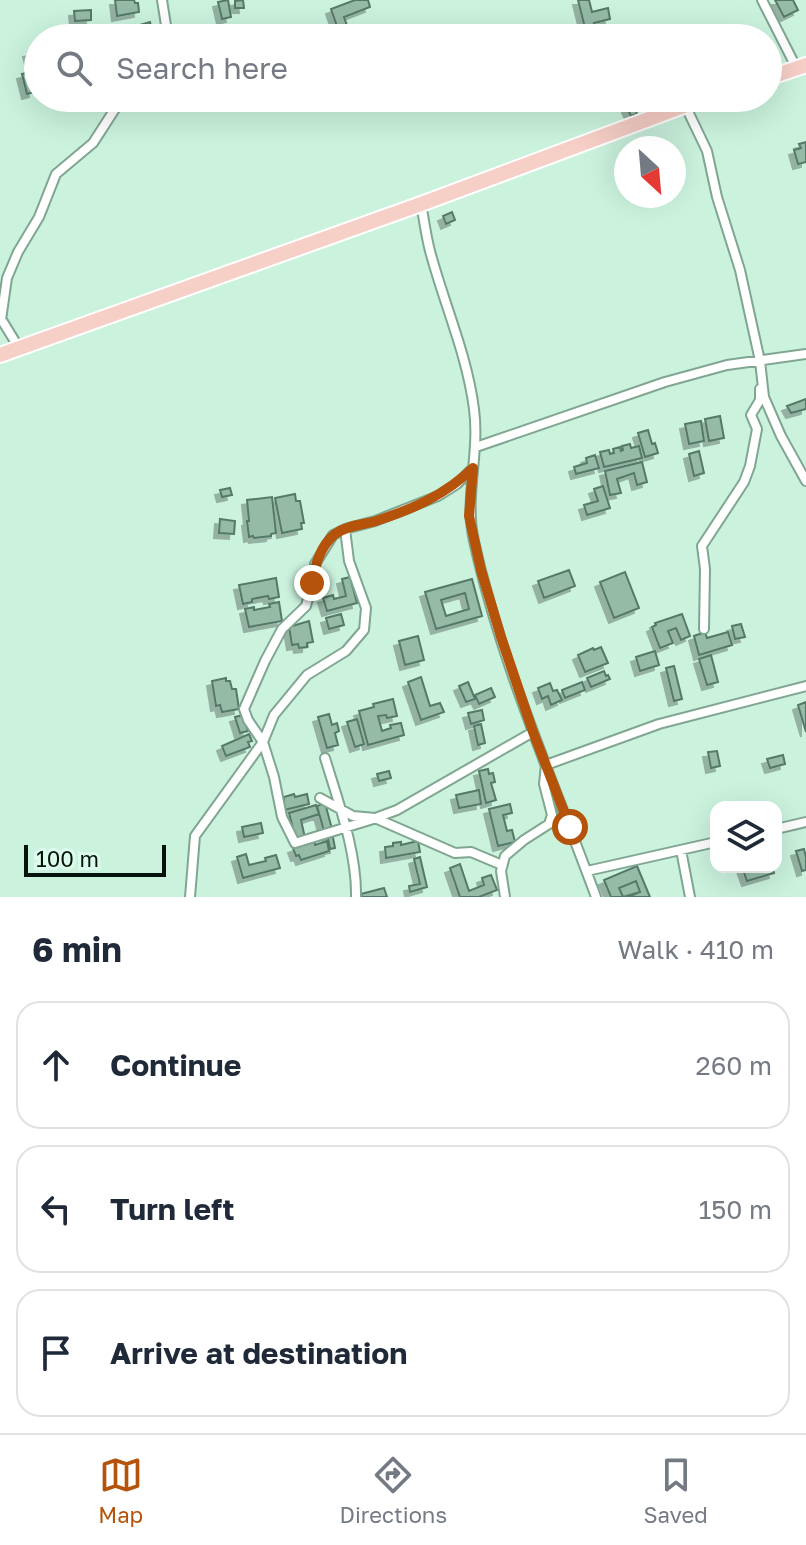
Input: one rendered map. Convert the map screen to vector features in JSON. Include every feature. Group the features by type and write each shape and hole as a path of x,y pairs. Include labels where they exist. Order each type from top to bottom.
{"highway":[{"path":"782,73 801,67"},
{"path":"0,355 666,112"}],"street":[{"path":"162,0 166,24"},
{"path":"762,0 776,24"},
{"path":"782,34 801,67"},
{"path":"19,348 1,318 7,278 39,217 56,174 93,143 113,112"},
{"path":"688,112 707,151 717,197 740,270 760,361 764,397 806,481"},
{"path":"421,204 429,251 468,375 475,410 476,447 469,516 473,539 533,732 596,897"},
{"path":"476,447 665,382 727,365 806,354"},
{"path":"704,629 702,546 744,482 750,466 757,429 751,415 760,400 760,361"},
{"path":"473,468 457,484 438,496 333,535 315,564 306,606 282,629 244,709 263,742 282,817 295,843 397,810 533,732"},
{"path":"191,897 195,836 263,742 274,715 307,675 346,651 364,630 366,608 349,561 345,529"},
{"path":"546,765 659,724 806,686"},
{"path":"325,758 341,809 356,897"},
{"path":"505,897 501,871 505,856 549,824 552,815 544,784 546,765"},
{"path":"320,798 353,816 375,818 455,853 471,852 502,865"},
{"path":"782,828 806,822"},
{"path":"587,871 710,843"},
{"path":"681,850 690,897"}],"building":[{"path":"115,0 134,0 138,3 139,12 117,16"},
{"path":"228,0 231,17 222,19 218,2"},
{"path":"243,0 244,8 235,8 235,1"},
{"path":"355,0 368,0 370,7 344,17 346,24 336,24 331,9"},
{"path":"578,0 589,0 592,12 608,8 610,19 584,24"},
{"path":"775,0 793,0 798,10 784,17"},
{"path":"91,10 91,20 75,21 74,11"},
{"path":"806,142 806,162 798,164 794,150"},
{"path":"452,212 455,220 446,224 443,216"},
{"path":"806,399 806,409 791,413 787,406"},
{"path":"720,416 724,438 709,441 705,419"},
{"path":"701,421 704,441 689,444 685,424"},
{"path":"648,430 658,453 645,457 638,433"},
{"path":"630,444 631,448 639,446 642,458 604,467 600,452 609,450 610,454 614,453 613,449 620,447 621,451 622,446"},
{"path":"699,451 704,473 694,476 689,454"},
{"path":"595,455 599,468 576,474 574,467 587,463 586,458"},
{"path":"642,462 647,482 637,485 634,473 617,479 621,493 610,495 605,471"},
{"path":"603,486 610,508 587,515 584,505 598,501 594,489"},
{"path":"230,488 232,495 222,497 220,490"},
{"path":"295,494 296,501 300,501 304,523 301,523 302,529 282,533 275,498"},
{"path":"272,497 276,533 249,537 247,500"},
{"path":"220,519 235,521 234,534 219,533"},
{"path":"569,570 575,586 544,598 538,581"},
{"path":"625,572 639,608 614,618 600,582"},
{"path":"350,577 357,603 327,611 323,598 346,596 342,579"},
{"path":"276,578 279,597 252,599 252,602 243,604 239,585"},
{"path":"472,579 482,616 436,629 425,592","holes":["465,593 469,609 446,616 441,600"]},
{"path":"279,602 282,621 249,627 245,609 270,607 269,604"},
{"path":"341,614 344,625 329,629 326,618"},
{"path":"682,614 690,636 681,640 676,628 668,631 673,643 660,648 652,627 655,623"},
{"path":"309,621 313,642 307,643 307,647 292,645 289,627"},
{"path":"741,624 745,637 735,639 732,626"},
{"path":"705,632 707,638 728,632 732,645 699,655 694,636"},
{"path":"418,636 424,660 405,665 399,641"},
{"path":"601,647 608,663 585,672 578,655"},
{"path":"655,651 659,665 640,671 636,657"},
{"path":"711,655 718,682 707,685 699,659"},
{"path":"674,666 682,699 674,701 666,668"},
{"path":"604,671 610,679 591,687 587,678"},
{"path":"421,677 430,706 440,703 444,712 421,720 408,682"},
{"path":"226,678 232,689 236,689 239,709 222,712 220,705 216,706 212,681"},
{"path":"468,682 475,699 466,702 459,686"},
{"path":"582,682 585,690 565,698 562,690"},
{"path":"550,683 562,700 551,705 548,696 542,699 538,688"},
{"path":"491,688 495,697 479,704 475,695"},
{"path":"393,699 397,716 378,716 382,731 391,728 390,725 401,723 404,735 368,745 359,711"},
{"path":"806,702 806,732 798,705"},
{"path":"482,710 484,720 471,724 468,713"},
{"path":"329,714 332,725 337,723 339,731 335,733 338,745 327,748 318,717"},
{"path":"243,715 248,731 240,733 235,717"},
{"path":"357,719 364,744 355,747 347,722"},
{"path":"481,724 485,743 478,745 474,726"},
{"path":"249,734 252,741 248,742 250,747 226,756 222,746"},
{"path":"717,751 720,766 711,768 708,752"},
{"path":"783,755 785,764 770,768 767,759"},
{"path":"488,769 489,774 493,773 495,782 491,783 496,800 486,803 479,771"},
{"path":"389,771 391,778 379,781 377,774"},
{"path":"479,790 481,804 459,808 456,795"},
{"path":"294,794 295,797 307,794 309,804 284,810 284,797"},
{"path":"325,803 332,829 324,831 317,806"},
{"path":"510,804 512,813 503,815 507,831 512,830 515,842 498,846 489,809"},
{"path":"316,805 319,814 301,820 305,838 296,840 289,813"},
{"path":"261,823 263,833 244,837 242,827"},
{"path":"332,832 335,848 330,849 327,833"},
{"path":"314,840 315,845 327,841 329,851 301,860 299,855 296,856 293,848"},
{"path":"418,841 420,852 386,858 385,847 393,846 393,843 401,842 401,845"},
{"path":"804,849 806,870 802,871 796,851"},
{"path":"246,854 249,865 276,855 280,868 243,878 237,857"},
{"path":"420,857 427,887 410,892 409,886 420,884 414,859"},
{"path":"460,864 469,891 484,885 482,878 491,875 497,890 479,897 460,897 450,868"},
{"path":"637,866 650,897 628,897 640,892 636,881 619,888 623,897 611,897 604,880"},
{"path":"744,873 774,873 747,881"},
{"path":"636,881 640,892 623,897 619,888"},
{"path":"384,888 387,897 362,897 361,894"}],"route":[{"path":"312,583 315,564 333,535 438,496 457,484 473,468 469,516 481,570 533,732 570,827"}]}
